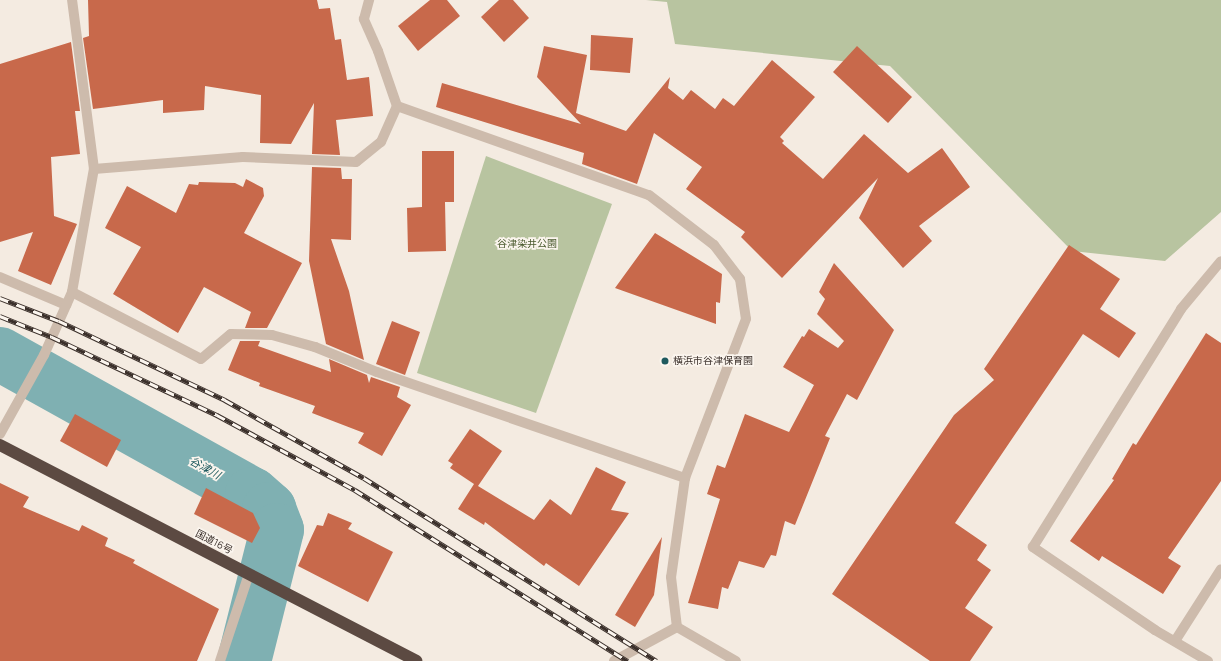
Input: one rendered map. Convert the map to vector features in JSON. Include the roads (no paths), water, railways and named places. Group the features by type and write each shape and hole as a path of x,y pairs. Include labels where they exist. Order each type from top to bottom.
{"highway":[{"name":"国道16号","path":"0,445 416,661"}],"street":[{"path":"0,434 44,355 72,292 94,169 72,0"},
{"path":"94,169 243,157 356,162 381,142 397,106 378,51 364,19 369,0"},
{"path":"397,106 649,195 714,245 740,279 746,319 685,478 671,577 677,627"},
{"path":"1208,661 1155,630 1033,547 1181,309 1221,261"},
{"path":"0,277 66,305"},
{"path":"72,292 201,360 231,334 272,335 315,347 377,372 685,478"},
{"path":"1175,641 1221,569"},
{"path":"220,661 252,576"},
{"path":"614,661 677,627"},
{"path":"677,627 736,661"}],"waterway":[{"name":"谷津川","path":"0,354 252,494 269,509 277,530 244,661"}],"railway":[{"path":"0,298 59,321 225,400 364,478 657,661"},
{"path":"0,316 52,337 217,415 355,490 628,661"}],"place":[{"name":"横浜市谷津保育園","path":"665,361"}],"park label":[{"name":"谷津染井公園","path":"527,244"}]}
